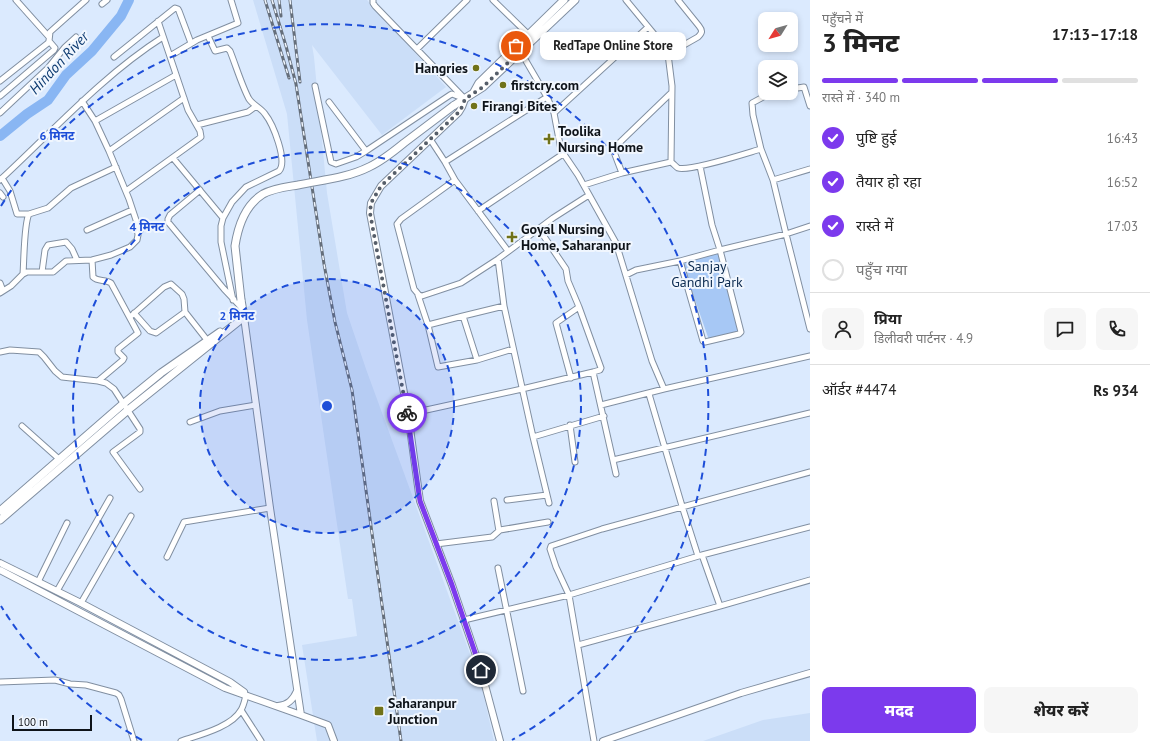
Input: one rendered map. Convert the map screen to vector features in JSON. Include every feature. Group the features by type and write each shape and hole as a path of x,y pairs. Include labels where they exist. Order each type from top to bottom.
{"main road":[{"path":"518,49 529,35 564,0"},
{"path":"0,511 59,459 215,341 244,317 235,246 238,230 244,214 255,201 262,195 278,188 345,176 370,167 474,92 479,83 575,0"},
{"path":"0,520 126,407 161,373 216,334 229,328"}],"street":[{"path":"0,96 55,48 16,0"},
{"path":"0,81 49,39 50,32 86,0"},
{"path":"102,4 107,0"},
{"path":"170,56 191,43 238,23 231,0"},
{"path":"373,0 375,6 465,99"},
{"path":"416,48 467,0"},
{"path":"493,0 529,35"},
{"path":"626,0 659,40 668,54 672,86 672,162 680,168 700,166 761,149"},
{"path":"668,54 698,37 702,33 702,30 678,0"},
{"path":"114,57 175,8 178,9 191,43"},
{"path":"126,191 201,137 184,98 158,21"},
{"path":"554,113 648,27"},
{"path":"208,36 215,51 229,48 250,100 266,115 272,126 277,139 282,162 282,168 246,187 232,202 223,218 221,226 221,242 233,300"},
{"path":"0,113 48,68 65,47 76,37"},
{"path":"116,167 76,185 48,208 30,214 17,214 10,191 1,179 82,101 139,54 163,37"},
{"path":"518,49 547,96 554,113 563,154 584,185 616,243 652,361 664,390"},
{"path":"95,121 176,75"},
{"path":"315,86 331,162 336,164 356,157 366,151 450,95 452,94 465,99"},
{"path":"798,88 804,87 810,106"},
{"path":"622,173 614,152 615,147 671,94"},
{"path":"445,162 547,96"},
{"path":"109,151 184,98"},
{"path":"465,99 459,112 381,186 370,207 408,414 420,501 464,620 490,703 499,741"},
{"path":"758,100 752,103 753,115 761,149 773,180 810,329"},
{"path":"0,283 1,292 11,286 27,272 53,272 66,262 92,260 111,255 126,249 134,243 138,235 136,220 116,167 95,121 82,101"},
{"path":"329,102 366,151"},
{"path":"197,125 245,113 251,111 256,106"},
{"path":"430,139 455,180 508,251"},
{"path":"478,210 563,154"},
{"path":"173,158 223,218"},
{"path":"584,185 622,173 672,162"},
{"path":"680,261 702,341 705,342 741,332 712,224 700,166"},
{"path":"773,180 810,169"},
{"path":"455,180 401,219 397,224 414,289 418,295 428,325 438,367 477,360 513,349"},
{"path":"200,190 170,216 168,222 233,300 243,309"},
{"path":"418,295 422,296 461,283 589,195"},
{"path":"87,230 132,210"},
{"path":"23,274 26,226 28,216 30,214"},
{"path":"626,275 636,270 680,261 786,234 810,226"},
{"path":"408,414 522,390 600,370 601,368 568,281 566,269 540,229"},
{"path":"42,272 45,250 48,245 66,242 72,248 77,260"},
{"path":"498,259 504,306 513,349 549,502"},
{"path":"92,260 93,277 96,280 108,281 110,283 138,333 118,349 118,352 124,358 123,360 98,381"},
{"path":"130,317 164,287 171,284 182,294 186,312 207,340"},
{"path":"428,325 504,306"},
{"path":"571,378 556,324 579,307"},
{"path":"134,313 150,331 156,333 186,312"},
{"path":"463,316 477,360"},
{"path":"244,317 270,508 302,715"},
{"path":"0,352 10,350 39,352 58,375 62,377 98,381 110,385 126,407 140,431 113,453 140,489"},
{"path":"601,405 810,356"},
{"path":"593,372 616,474"},
{"path":"649,394 682,506 720,606"},
{"path":"190,422 220,412 256,405"},
{"path":"613,460 665,449 810,413"},
{"path":"533,437 604,416"},
{"path":"570,425 575,462"},
{"path":"22,426 59,459"},
{"path":"594,741 568,595 556,567 550,549 551,546 602,529 682,506 810,472"},
{"path":"507,500 547,495"},
{"path":"57,592 110,498"},
{"path":"494,501 499,531"},
{"path":"167,557 184,522 270,508"},
{"path":"81,603 131,516"},
{"path":"436,544 492,537 499,531 548,522"},
{"path":"38,582 67,523"},
{"path":"464,620 568,595 700,556 810,527"},
{"path":"0,563 81,603 230,682 246,695"},
{"path":"498,568 523,691"},
{"path":"0,570 225,688 328,725 334,741"},
{"path":"578,645 810,580"},
{"path":"603,741 741,693 810,673"},
{"path":"0,682 55,680 70,684 86,685 116,693 121,699 134,741"},
{"path":"278,706 284,705 290,701 298,690"},
{"path":"181,741 212,730 231,721 241,710 246,695"},
{"path":"241,710 261,741"}],"shaded area":[{"path":"253,0 367,0 446,87 382,135 312,45 327,193 347,313 481,684 494,741 317,741 302,645 357,636 352,599 348,599 307,320 287,114"},
{"path":"810,713 810,741 703,741 763,720"}],"green space":[{"name":"Sanjay Gandhi Park","path":"722,247 740,331 709,340 681,260"}],"waterway":[{"name":"Hindon River","path":"0,136 27,114 48,100 66,75 92,51 121,16 129,0"}],"railway":[{"path":"265,0 289,78"},
{"path":"272,0 296,84 324,264 335,322 352,390 401,741"},
{"path":"279,0 281,16"},
{"path":"290,0 300,82"}],"way so far":[{"path":"407,413 370,213 371,203 381,186 459,112 465,99 483,87 520,51 516,46"}],"place":[{"name":"RedTape Online Store","path":"516,46"},
{"name":"Hangries","path":"476,68"},
{"name":"firstcry.com","path":"503,85"},
{"name":"Firangi Bites","path":"474,106"},
{"name":"Toolika Nursing Home","path":"549,139"},
{"name":"Goyal Nursing Home, Saharanpur","path":"512,237"},
{"name":"Saharanpur Junction","path":"379,711"}],"route":[{"path":"407,413 420,501 452,585 481,670"}]}
